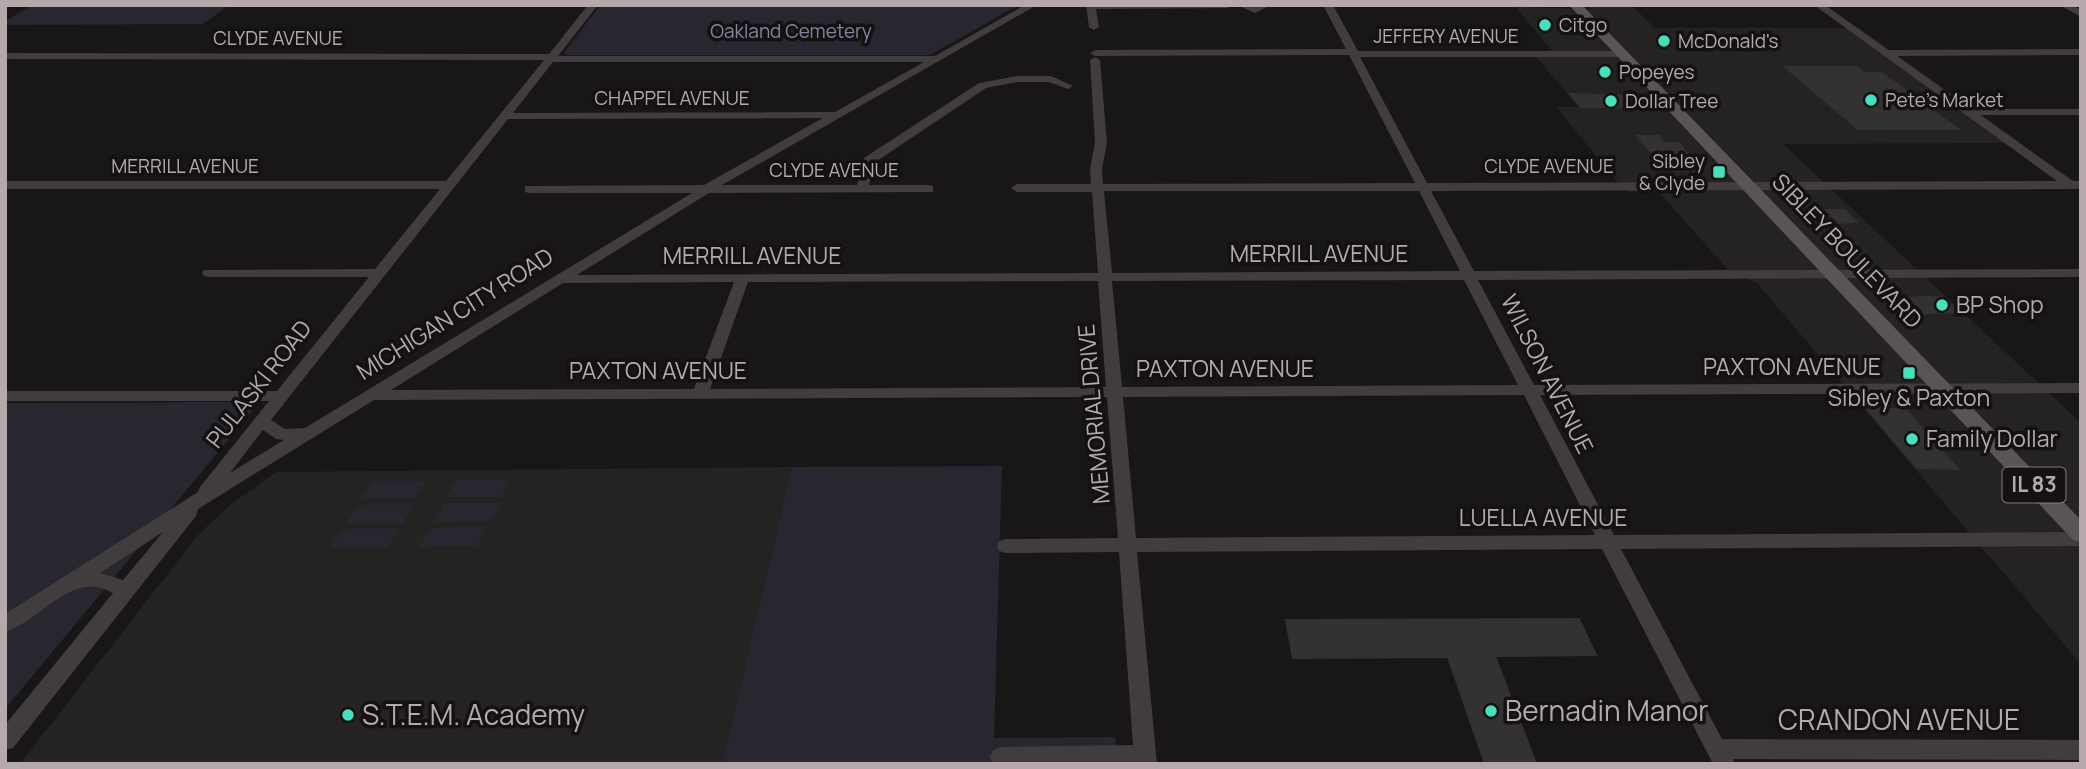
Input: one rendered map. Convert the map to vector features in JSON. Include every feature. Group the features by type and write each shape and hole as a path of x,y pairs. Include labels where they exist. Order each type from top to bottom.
{"main road":[{"name":"SIBLEY BOULEVARD","path":"1575,5 2081,537"}],"street":[{"name":"PULASKI ROAD","path":"5,741 593,5"},
{"name":"MICHIGAN CITY ROAD","path":"5,624 199,500 705,190 1032,5"},
{"path":"1094,27 1091,6 1228,5"},
{"path":"1242,5 1255,10 1266,5"},
{"name":"WILSON AVENUE","path":"1328,5 1720,757"},
{"path":"1819,5 2077,187"},
{"path":"2065,5 2081,14"},
{"path":"1886,53 2081,52"},
{"name":"JEFFERY AVENUE","path":"1095,57 1354,53 1622,54"},
{"name":"CLYDE AVENUE","path":"5,56 551,58"},
{"name":"MEMORIAL DRIVE","path":"1095,57 1101,143 1096,169 1145,759"},
{"path":"551,58 937,59"},
{"path":"862,189 868,161 983,85 1017,79 1051,79 1069,86"},
{"path":"1968,112 2081,112"},
{"name":"CHAPPEL AVENUE","path":"505,116 839,115"},
{"name":"MERRILL AVENUE","path":"5,185 450,185"},
{"name":"CLYDE AVENUE","path":"1017,188 1747,185 2077,187"},
{"name":"CLYDE AVENUE","path":"529,190 929,189"},
{"path":"209,273 379,273"},
{"name":"MERRILL AVENUE","path":"558,279 2081,273"},
{"path":"700,394 742,279"},
{"name":"PAXTON AVENUE","path":"370,395 2081,388"},
{"path":"5,396 281,396"},
{"path":"261,421 282,435 310,432"},
{"name":"LUELLA AVENUE","path":"1006,546 2081,537"},
{"path":"76,579 115,583 125,591"},
{"name":"CRANDON AVENUE","path":"1720,757 2081,750"},
{"path":"1001,757 1145,759"}],"shaded area":[{"path":"1588,5 1631,5 1655,28 1859,28 2021,143 1783,144 2081,423 2081,664 1757,283 1729,271 1658,191 1629,192 1615,179 1556,107 1579,107 1536,57 1557,57 1516,7 1590,9"},
{"path":"792,467 722,764 20,764 197,536 230,505 276,472"}],"green space":[{"path":"33,5 229,5 203,24 5,25 5,21"},
{"name":"Oakland Cemetery","path":"600,5 1019,5 930,55 564,53"},
{"path":"240,402 253,406 253,410 5,709 5,403"},
{"path":"1002,466 994,738 1115,737 1117,764 722,764 792,467"},
{"path":"510,479 502,497 446,497 456,480"},
{"path":"372,481 426,481 416,498 361,499"},
{"path":"444,503 500,503 490,521 434,522"},
{"path":"414,504 403,523 346,523 358,505"},
{"path":"487,527 477,546 419,547 430,528"},
{"path":"399,528 388,548 330,548 342,529"}],"building":[{"name":"Pete's Market","path":"1785,67 1856,67 1864,73 1882,73 1958,129 1858,129"},
{"name":"Dollar Tree","path":"1570,94 1639,96 1651,107 1581,107"},
{"path":"1637,136 1659,136 1665,143 1679,143 1701,171 1667,171"},
{"path":"1826,210 1844,210 1857,222 1839,223"},
{"path":"1942,297 1958,312 1903,314 1887,298"},
{"name":"Family Dollar","path":"1867,409 1905,409 1958,469 1917,468"},
{"name":"Bernadin Manor","path":"1579,619 1596,655 1495,656 1536,764 1485,764 1448,657 1293,658 1286,620"}],"place":[{"name":"Citgo","path":"1545,25"},
{"name":"McDonald's","path":"1664,41"},
{"name":"Popeyes","path":"1605,72"},
{"name":"Pete's Market","path":"1871,100"},
{"name":"Dollar Tree","path":"1611,101"},
{"name":"Sibley & Clyde","path":"1719,172"},
{"name":"BP Shop","path":"1942,305"},
{"name":"Sibley & Paxton","path":"1909,373"},
{"name":"Family Dollar","path":"1912,439"},
{"name":"Bernadin Manor","path":"1491,711"},
{"name":"S.T.E.M. Academy","path":"348,715"}]}
